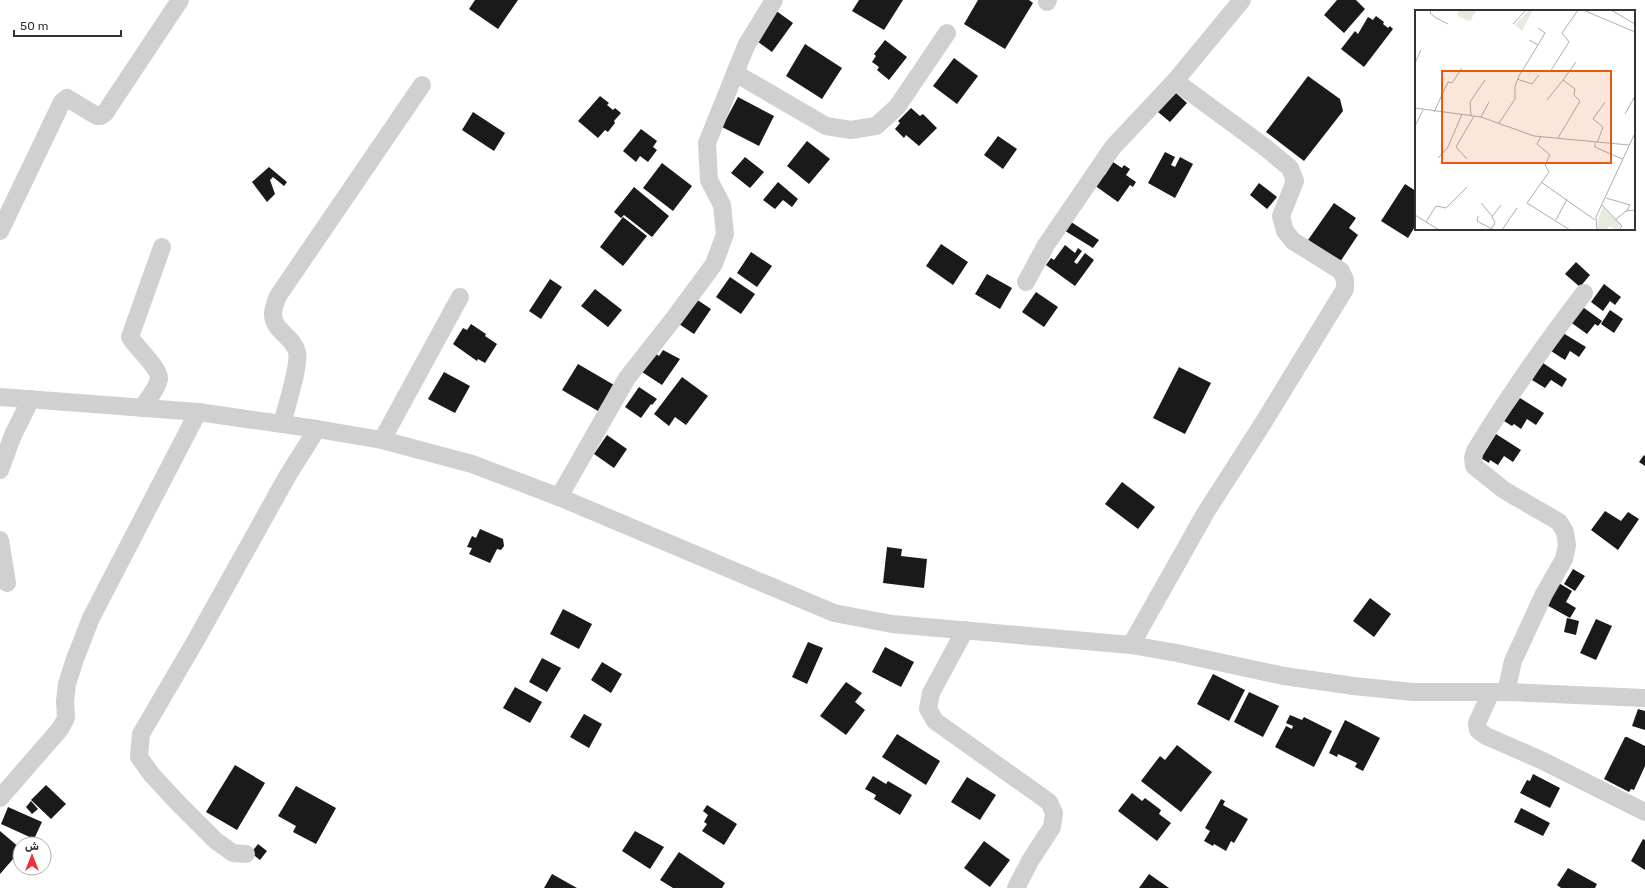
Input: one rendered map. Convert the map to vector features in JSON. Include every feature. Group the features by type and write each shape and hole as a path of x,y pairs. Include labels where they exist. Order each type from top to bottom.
{"street":[{"path":"0,231 62,102 67,98 97,116 101,116 105,113 180,0"},
{"path":"559,496 628,378 714,264 725,234 722,205 709,180 707,143 746,46 774,0"},
{"path":"1026,282 1046,245 1113,147 1175,81 1242,0"},
{"path":"735,73 826,126 851,130 876,126 897,107 947,33"},
{"path":"1131,645 1206,512 1265,420 1345,289 1345,280 1340,271 1293,241 1285,231 1281,216 1295,181 1290,168 1266,148 1175,81"},
{"path":"282,424 297,367 297,352 294,343 277,328 273,314 278,296 422,85"},
{"path":"142,408 156,386 159,378 157,371 130,338 162,247"},
{"path":"1584,293 1508,397 1475,451 1473,458 1474,466 1504,490 1559,522 1565,532 1567,545 1564,559 1544,594 1498,692 1477,723 1478,730 1486,736 1541,760 1645,812"},
{"path":"382,440 460,298"},
{"path":"0,397 198,412 382,440 472,464 559,496 834,613 892,624 1131,645 1177,653 1284,676 1354,686 1413,692 1498,692 1645,698"},
{"path":"0,470 13,436 31,400"},
{"path":"0,798 60,729 66,718 65,701 67,684 91,618 198,412"},
{"path":"246,854 233,853 216,841 152,775 139,757 141,734 288,475 317,429"},
{"path":"0,540 7,583"},
{"path":"965,630 931,693 928,709 935,721 1049,802 1054,813 1052,827 1030,861 1016,888"}],"building":[{"path":"475,0 518,0 498,29 469,9"},
{"path":"859,0 903,0 884,30 852,11"},
{"path":"978,0 1029,0 1033,3 1005,49 964,24"},
{"path":"1337,0 1356,0 1365,9 1344,33 1324,15"},
{"path":"775,10 793,23 772,52 754,39"},
{"path":"1376,16 1384,22 1383,24 1388,28 1390,26 1393,29 1364,67 1341,49 1355,31 1358,34 1368,17 1373,20"},
{"path":"885,40 907,57 889,80 877,70 879,67 872,62 876,56 874,54"},
{"path":"805,44 842,68 822,99 786,76"},
{"path":"954,58 978,76 957,104 933,86"},
{"path":"1308,76 1340,99 1343,111 1304,161 1266,132"},
{"path":"1176,93 1187,103 1170,122 1158,112"},
{"path":"600,96 609,103 607,105 613,110 615,108 621,113 614,121 615,123 608,132 605,130 598,138 578,121"},
{"path":"738,97 774,116 759,146 722,127"},
{"path":"911,108 920,116 923,114 937,128 919,146 906,135 904,138 895,129 900,123 898,121"},
{"path":"473,112 505,133 494,151 462,130"},
{"path":"641,129 657,141 653,147 657,150 648,162 640,156 636,162 623,151"},
{"path":"998,136 1017,149 1003,169 984,155"},
{"path":"807,141 830,159 809,184 787,166"},
{"path":"1165,152 1175,157 1171,165 1175,167 1180,157 1193,164 1175,198 1148,183"},
{"path":"745,157 764,172 750,188 731,173"},
{"path":"1113,162 1122,168 1124,165 1130,169 1126,175 1136,182 1133,187 1130,185 1118,202 1094,185 1105,175"},
{"path":"662,163 692,186 673,211 643,188"},
{"path":"269,167 287,182 284,186 273,177 270,180 275,194 267,202 252,182"},
{"path":"778,182 798,199 792,207 783,200 775,209 763,200"},
{"path":"1259,183 1277,197 1267,209 1250,195"},
{"path":"1405,184 1415,190 1415,227 1408,238 1381,221"},
{"path":"634,187 669,216 652,237 624,215 621,218 614,212"},
{"path":"1334,203 1356,218 1349,228 1358,235 1340,262 1308,240"},
{"path":"623,217 647,236 623,266 600,247"},
{"path":"1068,220 1099,240 1093,248 1062,229"},
{"path":"941,244 968,262 953,285 926,266"},
{"path":"1065,245 1075,253 1078,248 1082,251 1074,262 1077,264 1085,253 1094,260 1075,286 1046,265 1051,258 1054,260"},
{"path":"751,252 772,266 757,287 737,273"},
{"path":"1576,262 1590,275 1580,287 1565,274"},
{"path":"987,274 1012,288 1000,309 975,294"},
{"path":"730,277 755,294 741,314 716,297"},
{"path":"550,279 562,287 541,319 529,311"},
{"path":"1604,284 1621,297 1615,305 1610,301 1603,311 1591,302"},
{"path":"595,289 622,310 608,327 581,306"},
{"path":"1036,292 1058,307 1044,327 1022,312"},
{"path":"693,297 711,309 694,334 676,322"},
{"path":"1580,305 1602,321 1598,326 1595,324 1587,334 1569,321"},
{"path":"1610,310 1623,319 1614,333 1601,324"},
{"path":"471,324 486,334 485,336 497,344 485,363 478,359 477,361 453,344 463,328 467,330"},
{"path":"1563,333 1586,347 1579,357 1570,351 1565,360 1551,351"},
{"path":"663,350 680,359 662,385 642,372 656,354 659,356"},
{"path":"1543,363 1567,379 1562,387 1551,380 1545,388 1532,380"},
{"path":"578,364 614,385 598,411 562,390"},
{"path":"1179,367 1211,383 1185,434 1153,418"},
{"path":"444,372 470,386 455,413 428,399"},
{"path":"682,377 708,396 686,425 675,417 669,426 654,414"},
{"path":"639,387 657,399 652,405 651,404 641,418 625,407"},
{"path":"1520,398 1544,413 1536,425 1527,419 1521,429 1514,424 1512,426 1504,421"},
{"path":"1496,434 1521,450 1513,462 1504,456 1498,465 1490,460 1489,463 1481,458"},
{"path":"607,435 627,449 614,468 594,454"},
{"path":"1644,455 1645,456 1645,466 1639,462"},
{"path":"1122,482 1155,507 1138,529 1105,504"},
{"path":"1605,511 1621,521 1628,512 1639,519 1618,550 1591,530"},
{"path":"480,529 503,539 504,546 501,550 497,549 490,563 469,554 472,548 467,547 472,536 476,538"},
{"path":"887,547 902,549 901,556 927,559 924,588 883,583"},
{"path":"1573,569 1585,576 1575,591 1564,584"},
{"path":"1557,582 1572,591 1566,602 1576,608 1570,618 1545,604"},
{"path":"1370,598 1391,614 1374,637 1353,621"},
{"path":"563,609 592,624 579,649 550,634"},
{"path":"1567,618 1579,621 1576,635 1564,632"},
{"path":"1596,619 1612,626 1596,660 1580,653"},
{"path":"808,642 823,648 807,684 792,677"},
{"path":"885,647 914,662 901,687 872,672"},
{"path":"542,658 561,668 547,692 529,682"},
{"path":"602,662 622,674 611,693 591,680"},
{"path":"1213,674 1245,690 1229,721 1197,704"},
{"path":"846,682 862,693 855,702 865,710 846,735 820,716"},
{"path":"515,687 542,702 530,723 503,708"},
{"path":"1249,692 1279,706 1263,737 1234,722"},
{"path":"1638,709 1645,711 1645,730 1632,726"},
{"path":"584,714 602,724 589,748 570,737"},
{"path":"1290,715 1302,720 1304,717 1332,731 1314,767 1275,747 1286,726 1292,729 1293,726 1286,723"},
{"path":"1345,720 1380,738 1363,771 1355,767 1357,763 1338,754 1337,757 1329,753"},
{"path":"897,734 940,761 926,785 882,757"},
{"path":"1625,737 1645,746 1645,766 1634,790 1631,789 1629,792 1604,779"},
{"path":"1177,745 1212,772 1181,812 1141,781 1160,756 1165,760"},
{"path":"235,765 265,783 237,830 206,812"},
{"path":"1533,774 1560,788 1550,808 1520,793 1527,780 1530,781"},
{"path":"873,776 886,784 888,781 912,795 900,815 874,799 876,795 865,789"},
{"path":"967,777 996,795 980,820 951,802"},
{"path":"46,785 66,804 51,819 31,800"},
{"path":"296,786 336,808 316,844 293,832 296,826 278,816"},
{"path":"1132,793 1142,801 1145,798 1161,810 1159,814 1171,823 1157,841 1118,811"},
{"path":"1221,799 1225,801 1223,805 1248,819 1234,843 1231,841 1226,851 1214,844 1213,846 1204,841 1210,831 1205,828"},
{"path":"31,801 38,809 32,814 26,807"},
{"path":"707,805 737,824 724,845 702,831 707,824 704,822 708,815 703,811"},
{"path":"8,807 42,822 35,836 27,836 1,824"},
{"path":"1521,808 1550,823 1543,836 1514,822"},
{"path":"0,831 12,841 12,860 0,874"},
{"path":"635,831 664,847 650,869 622,851"},
{"path":"1643,839 1645,840 1645,870 1631,861"},
{"path":"984,841 1010,860 990,887 964,868"},
{"path":"258,844 267,851 260,860 251,853"},
{"path":"679,852 725,883 722,888 673,888 660,880"},
{"path":"1568,868 1597,884 1595,888 1561,888 1557,885"},
{"path":"552,874 577,888 544,888"},
{"path":"1149,874 1169,888 1139,888"}]}
